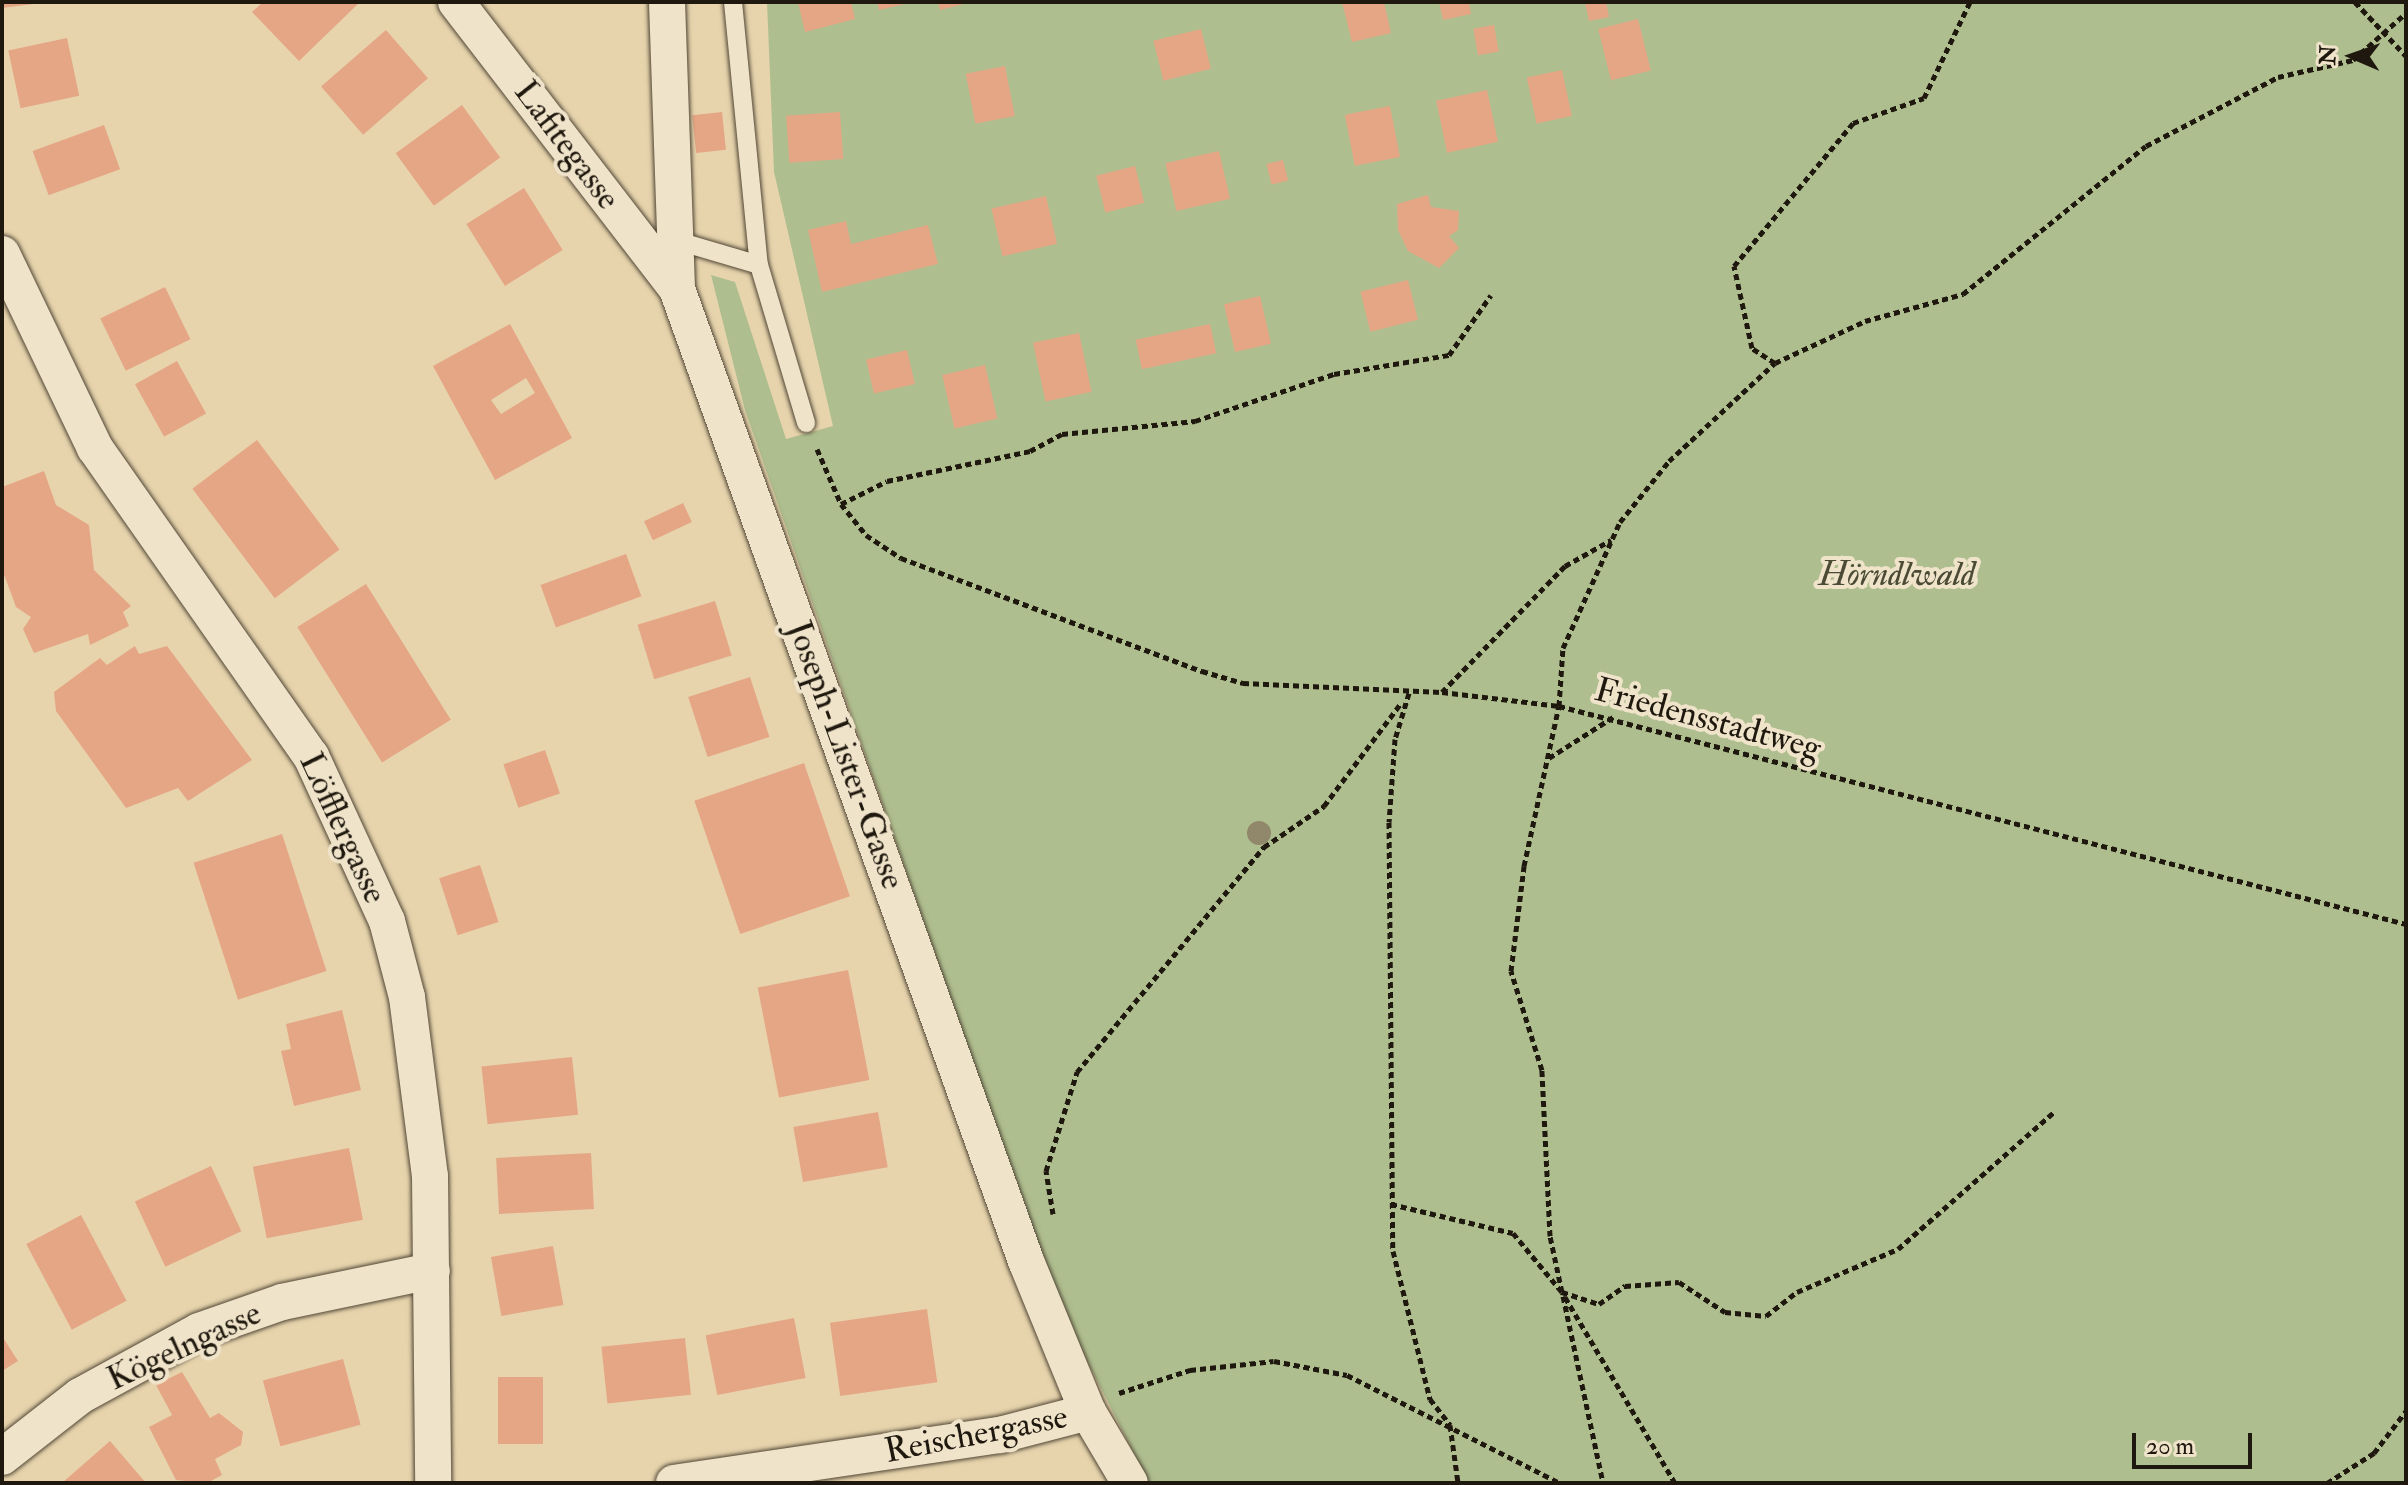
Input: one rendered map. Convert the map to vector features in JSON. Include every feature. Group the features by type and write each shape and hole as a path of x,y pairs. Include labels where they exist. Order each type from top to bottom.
{"street":[{"name":"Lafitegasse","path":"456,2 677,289"},
{"name":"Joseph-Lister-Gasse","path":"667,2 681,242 677,289 1026,1261 1088,1412 1130,1483"},
{"name":"Löfflergasse","path":"2,254 95,448 256,669 352,833 407,997 423,1087 432,1271 433,1483"},
{"name":"Kögelngasse","path":"2,1457 80,1396 199,1331 282,1302 432,1271"},
{"name":"Reischergasse","path":"674,1483 1000,1435 1088,1412"}],"lane":[{"path":"733,2 759,265 806,423"},
{"path":"681,242 759,265"}],"path":[{"path":"1775,363 1752,348 1734,266 1853,123 1924,98 1970,2"},
{"path":"2355,2 2406,56"},
{"path":"806,423 841,504 866,535 901,558 1202,671 1243,683 1409,693 1442,692 1559,706 1563,648 1612,540 1669,461 1775,363 1865,321 1963,294 2146,146 2278,77 2353,60 2387,34 2406,13"},
{"path":"841,504 887,481 1030,451 1062,434 1195,421 1334,374 1449,355 1491,295"},
{"path":"1442,692 1565,566 1612,540"},
{"path":"1026,1261 1047,1248 1053,1213 1046,1171 1077,1072 1264,847 1324,806 1409,693"},
{"path":"1409,693 1395,739 1389,822 1391,1204 1396,1270 1416,1322 1430,1399 1450,1425 1458,1483"},
{"name":"Friedensstadtweg","path":"1675,1483 1562,1292 1550,1236 1542,1070 1511,971 1559,706 1614,716 2406,924"},
{"path":"1549,758 1614,716"},
{"path":"1562,1292 1599,1304 1625,1286 1679,1282 1725,1312 1766,1316 1797,1292 1898,1249 2055,1111"},
{"path":"1391,1204 1513,1233 1562,1292 1603,1483"},
{"path":"1088,1412 1131,1385 1274,1361 1377,1384 1560,1483"},
{"path":"2327,1483 2374,1453 2406,1411"}],"green space":[{"name":"Hörndlwald","path":"767,2 2406,2 2406,1483 1149,1483 1075,1337 1025,1211 745,410 711,275 735,282 786,439 833,426 774,172"}],"building":[{"path":"2,2 34,2 34,4 2,8"},
{"path":"263,2 360,2 299,61 252,12"},
{"path":"798,2 851,2 855,19 805,32"},
{"path":"877,2 909,2 909,3 879,10"},
{"path":"938,2 968,2 968,3 940,10"},
{"path":"1342,2 1384,2 1391,33 1352,42"},
{"path":"1439,2 1469,2 1471,14 1443,20"},
{"path":"1585,2 1606,2 1609,17 1589,21"},
{"path":"1638,19 1651,70 1611,80 1598,29"},
{"path":"1494,25 1499,52 1478,55 1473,29"},
{"path":"1201,29 1211,69 1163,81 1153,41"},
{"path":"386,30 428,78 363,135 321,86"},
{"path":"67,38 79,96 21,108 8,50"},
{"path":"1005,66 1015,116 975,124 966,74"},
{"path":"1562,70 1572,116 1537,123 1527,77"},
{"path":"1487,90 1498,142 1447,153 1436,101"},
{"path":"462,105 500,158 434,206 396,153"},
{"path":"1390,106 1400,157 1355,166 1345,115"},
{"path":"722,112 726,150 696,153 692,115"},
{"path":"840,112 843,159 789,163 786,116"},
{"path":"104,125 120,169 49,195 33,151"},
{"path":"1219,151 1230,199 1176,211 1165,163"},
{"path":"1283,160 1288,180 1272,184 1267,164"},
{"path":"1135,166 1144,203 1105,213 1096,176"},
{"path":"524,188 563,250 505,286 466,224"},
{"path":"1428,195 1431,207 1459,211 1458,230 1449,236 1459,248 1439,268 1408,251 1398,230 1397,204"},
{"path":"1046,196 1057,244 1002,256 991,209"},
{"path":"846,221 851,244 928,225 938,264 822,292 808,230"},
{"path":"1408,280 1418,320 1370,332 1360,292"},
{"path":"165,287 190,339 126,371 100,319"},
{"path":"1260,296 1271,344 1235,352 1224,304"},
{"path":"510,324 572,438 495,480 433,366","holes":["526,378 535,393 501,414 491,400"]},
{"path":"1210,324 1216,353 1142,369 1136,340"},
{"path":"1079,333 1091,392 1046,401 1033,343"},
{"path":"907,350 915,384 874,394 866,359"},
{"path":"177,361 206,413 164,437 135,384"},
{"path":"985,365 997,419 955,428 942,375"},
{"path":"257,440 339,549 275,598 192,489"},
{"path":"44,471 56,505 89,525 94,570 131,606 123,612 129,626 90,645 88,634 34,653 23,629 31,617 16,607 2,569 2,487"},
{"path":"683,503 692,522 653,540 644,521"},
{"path":"626,554 641,596 556,627 540,585"},
{"path":"366,584 451,720 382,763 297,627"},
{"path":"715,601 732,656 654,679 638,625"},
{"path":"135,646 139,654 167,646 252,760 188,801 178,788 126,808 56,711 54,692 100,658 107,665"},
{"path":"750,677 769,737 708,757 688,697"},
{"path":"545,750 560,793 518,808 503,764"},
{"path":"804,763 850,896 740,934 694,801"},
{"path":"282,834 326,971 238,1000 194,863"},
{"path":"480,865 499,922 458,935 439,878"},
{"path":"848,970 869,1080 779,1097 758,988"},
{"path":"342,1010 361,1090 294,1106 281,1051 291,1049 286,1024"},
{"path":"572,1057 578,1115 488,1124 481,1067"},
{"path":"878,1112 888,1167 803,1182 793,1127"},
{"path":"349,1148 363,1220 267,1238 253,1167"},
{"path":"591,1153 594,1209 499,1214 496,1158"},
{"path":"211,1166 241,1231 165,1267 135,1201"},
{"path":"81,1215 127,1301 72,1330 26,1244"},
{"path":"553,1246 563,1305 501,1316 491,1257"},
{"path":"927,1309 937,1382 840,1396 830,1323"},
{"path":"794,1318 806,1378 717,1395 706,1335"},
{"path":"2,1336 18,1361 2,1371"},
{"path":"685,1338 691,1395 607,1403 601,1347"},
{"path":"343,1359 361,1425 280,1446 263,1380"},
{"path":"182,1372 210,1418 219,1413 243,1432 241,1445 215,1459 222,1475 207,1483 176,1480 149,1427 172,1415 156,1385"},
{"path":"498,1377 543,1377 543,1444 498,1444"},
{"path":"110,1441 146,1483 62,1483"}]}
